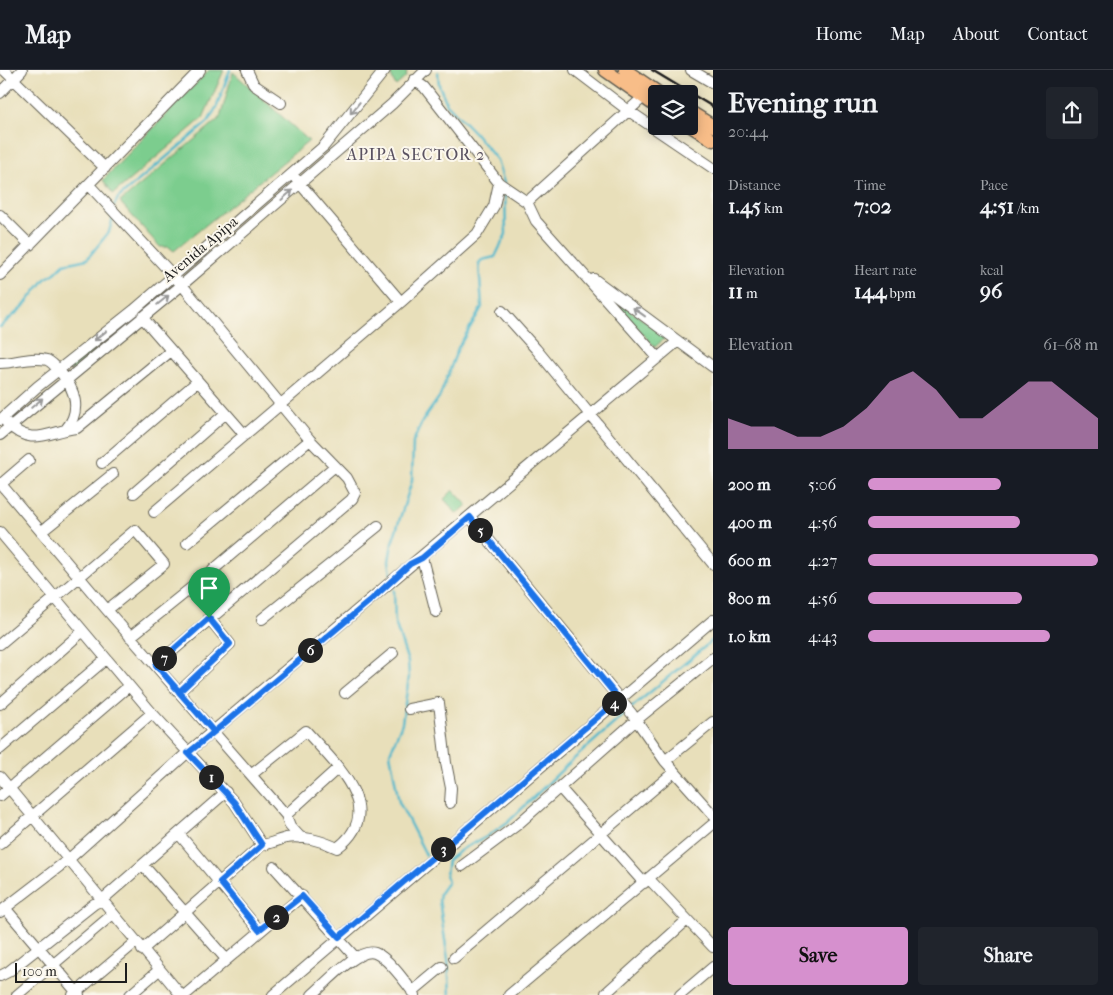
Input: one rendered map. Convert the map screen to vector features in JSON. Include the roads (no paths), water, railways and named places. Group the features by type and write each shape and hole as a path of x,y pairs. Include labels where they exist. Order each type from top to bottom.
{"main road":[{"path":"605,70 648,92"},
{"path":"625,70 648,90"},
{"path":"698,117 713,126"},
{"path":"698,131 713,140"}],"street":[{"path":"4,70 105,168"},
{"path":"0,93 22,70"},
{"path":"0,275 200,70"},
{"path":"246,70 254,85 281,103"},
{"name":"Avenida Apipa","path":"0,435 3,420 58,369 173,275 324,146 385,70"},
{"name":"Avenida Apipa","path":"3,420 67,379 182,285 392,104 414,75 426,70"},
{"path":"575,70 629,111 713,168"},
{"path":"691,70 713,83"},
{"path":"414,75 499,183 527,202 536,221 658,358"},
{"path":"527,202 581,151 648,97"},
{"path":"291,174 301,183 401,302"},
{"path":"154,512 401,302 477,234 494,206 499,183"},
{"path":"89,185 182,285 310,440 353,487 355,493 352,499 209,618 156,665"},
{"path":"0,215 30,245"},
{"path":"577,267 713,367"},
{"path":"502,312 536,349 713,564"},
{"path":"142,317 245,435"},
{"path":"251,775 306,732 349,782 360,809 357,824 350,835 337,848 327,843 301,838 287,838 262,845 184,912 76,994 39,946 2,910 68,859 188,753 372,599 410,564 422,558 678,341"},
{"path":"3,420 22,436 39,438 66,429 78,428 88,422 171,351"},
{"path":"0,371 4,363 35,358 50,361 67,379 74,392 74,417 66,429"},
{"path":"102,463 198,381"},
{"path":"134,493 226,413"},
{"path":"187,543 310,440"},
{"path":"29,460 0,483 130,637 286,815 290,826 301,838"},
{"path":"130,637 335,466"},
{"path":"42,532 113,474"},
{"path":"470,517 619,699 665,761 713,815"},
{"path":"262,619 378,526"},
{"path":"0,644 135,530 164,564 107,610"},
{"path":"0,532 152,713 226,792 262,845"},
{"path":"422,558 436,612"},
{"path":"179,692 230,644 209,618"},
{"path":"273,995 713,620"},
{"path":"0,704 83,631"},
{"path":"345,693 393,653"},
{"path":"462,866 560,788 635,721 713,658"},
{"path":"0,749 106,659"},
{"path":"0,796 129,686"},
{"path":"410,709 440,704 446,763 451,788 450,803"},
{"path":"0,844 152,713"},
{"path":"665,761 713,722"},
{"path":"286,815 338,768"},
{"path":"454,958 674,772"},
{"path":"0,777 181,995"},
{"path":"560,788 646,881 713,947"},
{"path":"0,976 94,904 102,900 226,792"},
{"path":"509,995 713,824"},
{"path":"179,834 259,930"},
{"path":"143,865 226,959"},
{"path":"274,867 355,957"},
{"path":"185,995 259,930 302,896"},
{"path":"17,995 113,914"},
{"path":"606,992 687,920"},
{"path":"312,995 355,957 368,952 376,953 400,975 413,994 442,967"},
{"path":"681,995 713,967"},
{"path":"130,995 159,970"}],"waterway":[{"path":"114,206 118,198 208,122 217,106 230,70"},
{"path":"438,72 439,85 447,104 497,160 504,183"},
{"path":"391,574 389,561 392,543 412,481 413,442 423,420 440,396 458,348 482,307 479,263 482,260 495,257 506,234 505,191"},
{"path":"0,327 23,307 45,279 64,264 87,259 109,232 113,217"},
{"path":"394,590 395,622 408,662 409,677 402,723 390,753 399,802 426,855"},
{"path":"631,708 713,640"},
{"path":"450,995 448,960 439,900 440,893 448,882 446,875 448,860 509,821 567,765 627,712"}],"railway":[{"path":"652,70 713,107"}],"district":[{"name":"APIPA SECTOR 2","path":"416,154"}]}
